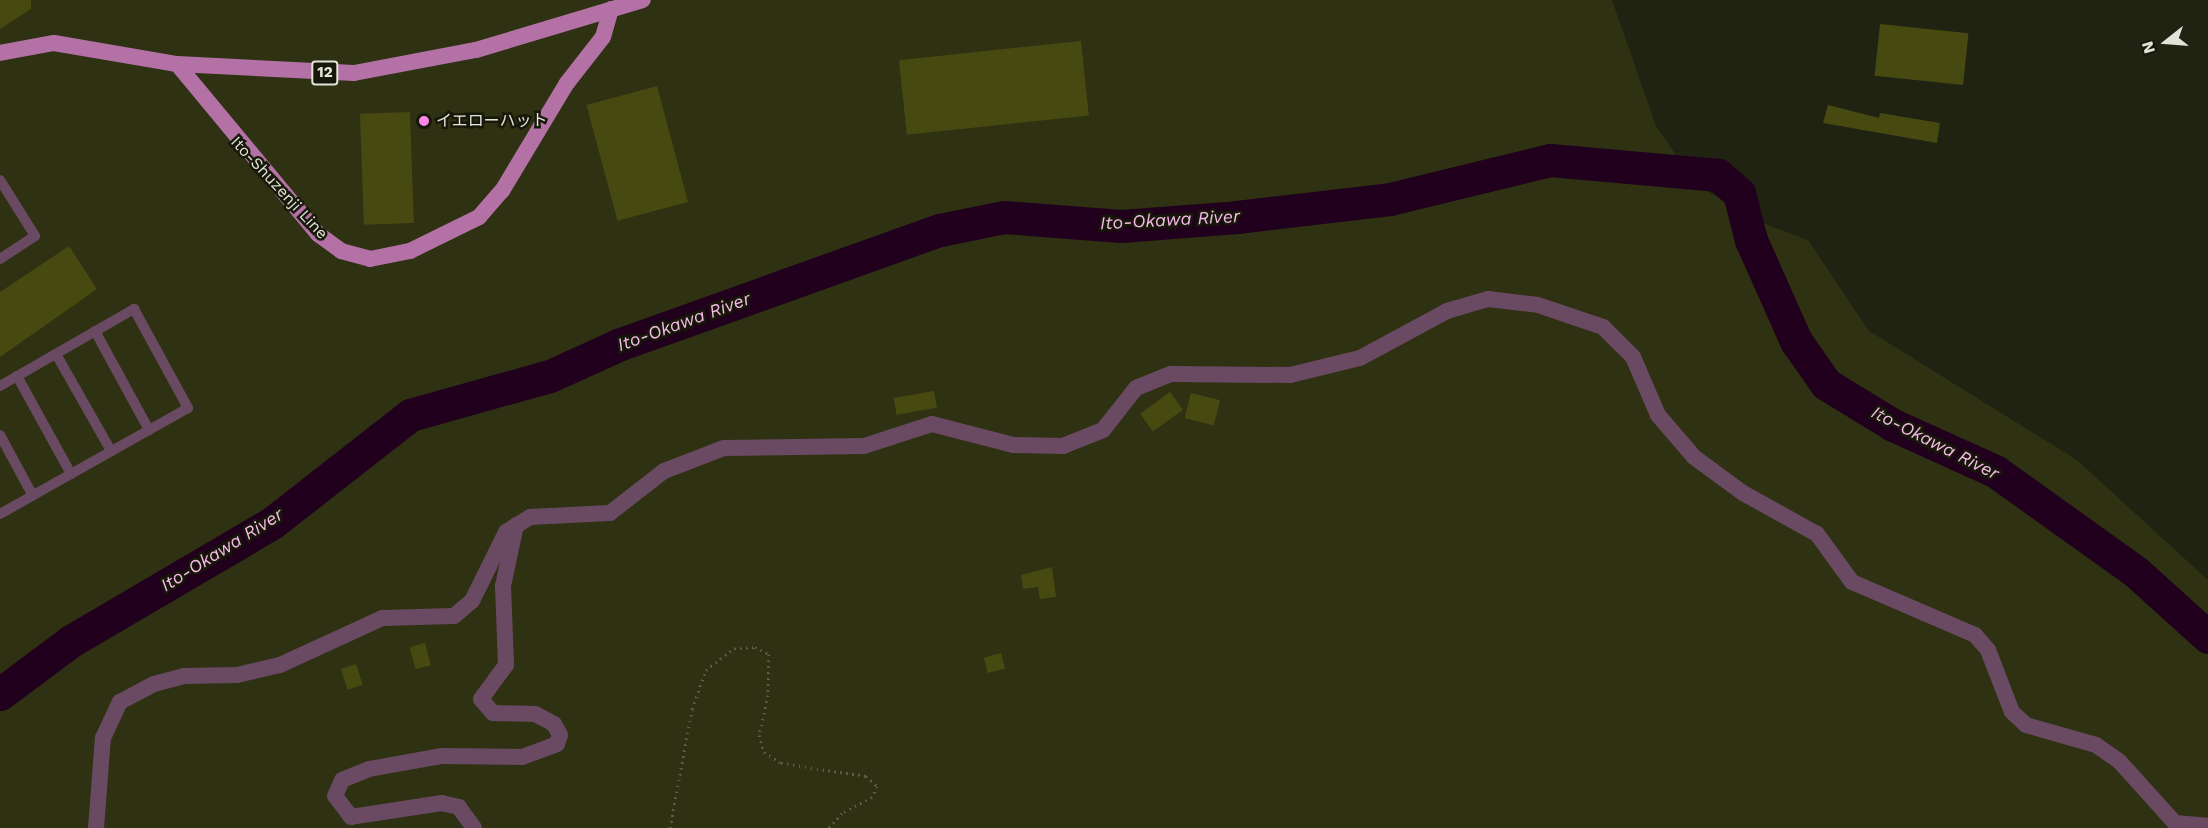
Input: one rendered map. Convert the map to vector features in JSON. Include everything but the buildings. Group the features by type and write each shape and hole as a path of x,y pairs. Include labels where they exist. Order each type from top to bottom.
{"main road":[{"name":"12","path":"0,53 54,43 177,64 354,74 476,50 643,0"},
{"name":"Ito-Shuzenji Line","path":"177,64 318,234 341,251 370,259 410,251 479,217 502,191 567,83 603,37 611,9"}],"street":[{"path":"96,828 103,738 120,702 154,684 184,676 237,675 280,665 382,618 454,616 472,601 506,532 517,522 548,513 584,518 610,513 664,471 724,448 864,446 932,424 1013,445 1063,446 1103,430 1136,388 1171,374 1290,375 1360,358 1447,311 1478,302 1538,305 1603,327 1633,357 1658,415 1694,458 1743,493 1817,534 1852,582 1975,635 1988,650 2012,712 2026,725 2096,745 2119,762 2175,823 2208,826"},
{"path":"474,828 459,807 442,803 351,817 335,796 342,780 369,769 441,756 522,757 558,744 560,735 554,724 536,714 493,713 481,699 506,665 502,586 517,522"}],"lane":[{"path":"0,180 35,236 1,254"},
{"path":"0,386 134,309 188,408 0,514"},
{"path":"95,331 149,430"},
{"path":"56,354 111,451"},
{"path":"17,376 71,474"},
{"path":"0,435 33,496"}],"path":[{"path":"670,828 692,709 706,670 734,648 755,647 769,654 768,695 759,735 765,752 781,763 866,776 877,786 872,797 842,813 829,828"}],"green space":[{"path":"0,0 1612,0 1656,126 1696,184 1752,219 1808,240 1869,331 2077,460 2208,580 2208,828 0,828"}],"waterway":[{"name":"Ito-Okawa River","path":"0,694 71,641 272,523 410,415 550,376 618,345 940,230 1004,217 1121,226 1237,217 1390,199 1550,160 1718,175 1739,193 1751,240 1796,341 1826,384 1893,425 1995,471 2136,572 2208,637"}],"place":[{"name":"イエローハット","path":"424,121"}]}
